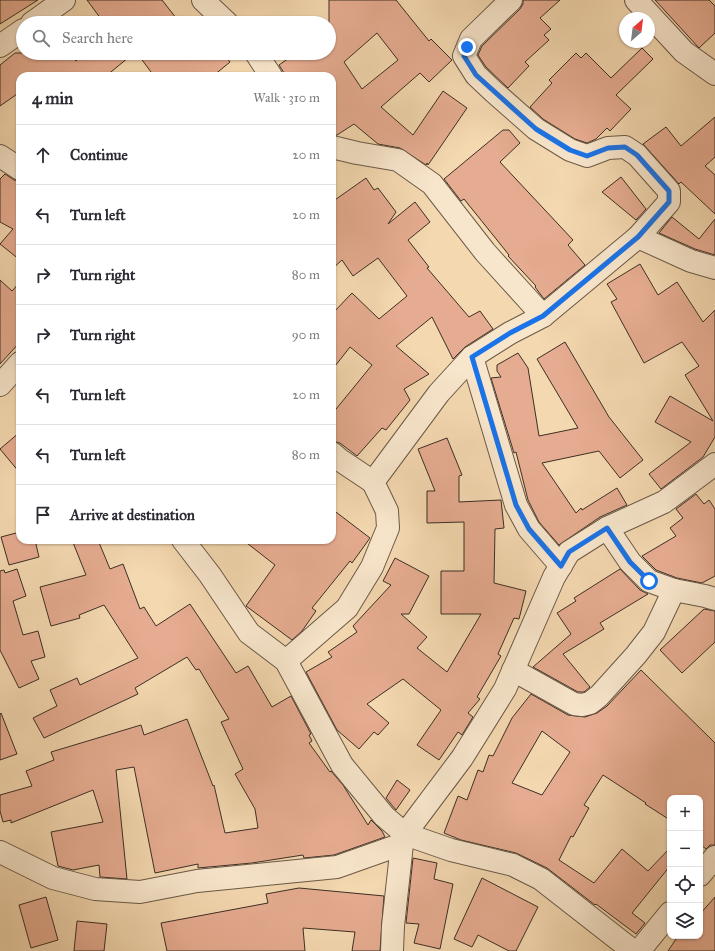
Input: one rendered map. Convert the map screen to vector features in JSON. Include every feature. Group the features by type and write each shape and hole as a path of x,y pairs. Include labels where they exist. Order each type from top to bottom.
{"street":[{"path":"42,16 64,0"},
{"path":"203,0 220,16"},
{"path":"373,482 439,393 472,357 510,333 543,316 638,237 669,202 669,191 637,155 625,147 608,148 587,156 570,150 536,129 476,75 464,56 471,39 511,0"},
{"path":"636,0 684,52 715,74"},
{"path":"0,46 16,35"},
{"path":"261,60 268,72"},
{"path":"336,148 398,160 432,184 485,252 543,316"},
{"path":"0,156 16,166"},
{"path":"638,237 691,261 715,268"},
{"path":"472,357 516,505 529,529 561,566"},
{"path":"0,385 16,367"},
{"path":"286,661 347,608 372,567 388,528 387,511 373,482 336,456"},
{"path":"392,951 393,926 404,839 462,758 505,689 554,577 569,552 607,528 664,502 715,464"},
{"path":"607,528 630,562 649,581 674,590 715,599"},
{"path":"186,544 210,575 249,633 286,661 342,764 404,839 513,865 541,879 633,951"},
{"path":"513,670 574,704 582,705 590,703 599,696 654,632 674,590"},
{"path":"0,852 53,878 95,889 140,892 197,881 337,867 404,839"},
{"path":"639,951 667,916"}],"building":[{"path":"0,0 38,0 0,24"},
{"path":"87,0 162,0 175,16 99,16"},
{"path":"329,0 396,0 429,41 431,39 452,60 429,82 420,73 381,107 413,135 443,91 467,108 428,165 427,163 426,165 400,148 378,144 354,124 336,135 336,72 283,72 279,65 286,60 336,60 336,16 329,16","holes":["377,33 398,60 362,89 344,62"]},
{"path":"523,0 560,0 540,18 551,29 544,35 549,40 525,62 529,66 508,88 486,67 478,55 482,46 520,9 523,4"},
{"path":"655,0 709,0 715,6 715,33 699,48"},
{"path":"642,48 653,59 616,95 631,109 610,131 607,128 596,139 587,143 575,139 543,119 530,107 552,83 549,80 576,53 581,58 586,53 611,78"},
{"path":"15,53 16,60 125,60 111,72 16,72 16,95 0,106 0,65"},
{"path":"142,60 228,60 230,62 218,72 151,72"},
{"path":"715,117 715,157 705,166 715,175 715,214 681,182 679,184 643,144 666,127 681,146"},
{"path":"503,130 509,130 520,143 500,162 573,240 568,245 585,265 544,299 535,287 536,286 508,256 509,255 464,199 461,201 444,179"},
{"path":"5,174 16,180 16,257 0,244 13,229 0,222 0,179"},
{"path":"621,177 646,209 636,220 602,192"},
{"path":"366,178 374,190 378,188 396,212 388,224 415,202 430,222 408,240 429,267 427,268 469,317 480,311 493,329 465,347 453,359 432,317 396,346 429,374 404,389 410,400 386,430 382,428 357,456 340,443 336,442 336,409 372,365 350,347 336,365 336,310 352,293 379,319 407,296 378,258 353,276 342,260 336,265 336,199"},
{"path":"672,217 699,239 715,219 715,255 695,249 659,233"},
{"path":"640,264 658,295 677,282 703,322 715,310 715,437 703,457 661,489 649,474 691,442 655,422 670,396 713,421 685,375 699,366 682,342 644,363 611,302 617,299 607,284"},
{"path":"0,280 12,291 16,286 16,346 0,364"},
{"path":"565,342 609,417 643,460 620,478 599,451 542,463 576,513 581,508 582,510 617,488 627,505 600,517 559,545 539,522 528,500 516,452 514,453 491,378 501,377 497,371 497,365 518,353 528,368 539,436 578,428 537,359"},
{"path":"16,435 16,468 0,449"},
{"path":"447,438 462,475 459,476 459,502 501,500 504,528 495,529 494,583 526,591 519,619 514,618 498,654 501,656 477,697 480,699 468,713 473,717 462,735 458,732 439,760 417,745 441,710 403,679 367,704 389,723 378,735 374,732 359,749 337,730 306,672 332,657 328,652 357,632 353,626 391,585 383,581 395,558 429,576 409,614 401,614 427,637 417,648 447,672 481,614 441,614 441,571 464,571 464,522 427,523 427,491 435,491 418,449"},
{"path":"696,494 704,504 709,500 715,509 715,576 702,583 677,578 656,570 642,556 676,536 670,528 683,518 676,509"},
{"path":"336,512 370,538 352,563 350,561 312,608 316,611 302,631 292,640 246,606 275,565 248,544 336,544"},
{"path":"16,533 16,544 36,544 39,557 9,565 1,537"},
{"path":"74,544 100,544 110,569 123,564 140,609 144,607 156,626 190,604 236,673 248,666 272,707 291,696 311,734 309,735 312,741 309,743 330,772 331,771 343,785 368,825 371,820 382,831 385,837 334,855 304,858 303,855 252,863 198,868 198,864 155,873 134,767 116,770 127,879 100,877 99,865 73,870 58,866 51,832 103,822 93,790 11,823 11,820 3,822 0,811 0,795 32,786 26,771 54,760 51,752 141,725 144,735 187,719 213,786 214,785 225,833 258,828 255,809 235,774 243,769 221,722 229,719 199,669 196,670 187,657 135,688 138,694 44,738 33,718 57,706 50,690 77,678 80,685 138,658 104,605 79,615 80,618 51,626 40,587 86,575"},
{"path":"17,569 26,596 13,601 23,635 38,631 45,657 31,661 39,679 19,688 0,650 0,571 4,570 5,573"},
{"path":"620,569 640,590 648,594 600,623 604,629 563,654 590,687 584,692 578,692 533,667 571,634 557,613 576,601 574,598"},
{"path":"704,609 715,611 715,642 682,673 660,650"},
{"path":"641,670 715,743 715,845 710,845 706,849 703,846 703,795 667,795 667,818 603,775 584,805 589,808 573,837 571,836 559,860 594,883 622,849 648,871 667,851 667,870 632,913 645,923 636,934 547,868 516,853 461,840 444,833 458,796 467,800 478,770 483,772 489,755 493,756 512,718 531,694 568,715 585,717 597,713 607,706","holes":["542,731 570,752 542,795 512,783"]},
{"path":"1,713 17,754 0,760 0,714"},
{"path":"397,780 410,790 396,810 386,798"},
{"path":"413,858 437,863 434,879 453,884 440,949 414,943 419,924 406,923"},
{"path":"482,878 538,907 516,951 509,951 478,935 472,947 454,939"},
{"path":"299,888 384,896 380,951 352,951 355,932 303,928 305,951 167,951 161,923 268,903 266,894"},
{"path":"46,897 58,940 31,948 19,905"},
{"path":"715,897 715,951 668,951 676,939 703,939 703,911"},
{"path":"77,921 107,924 104,951 74,951"}],"route":[{"path":"467,47 464,56 476,75 536,129 570,150 587,156 608,148 625,147 637,155 669,191 669,202 638,237 543,316 510,333 472,357 516,505 529,529 561,566 569,552 607,528 630,562 649,581"}]}
